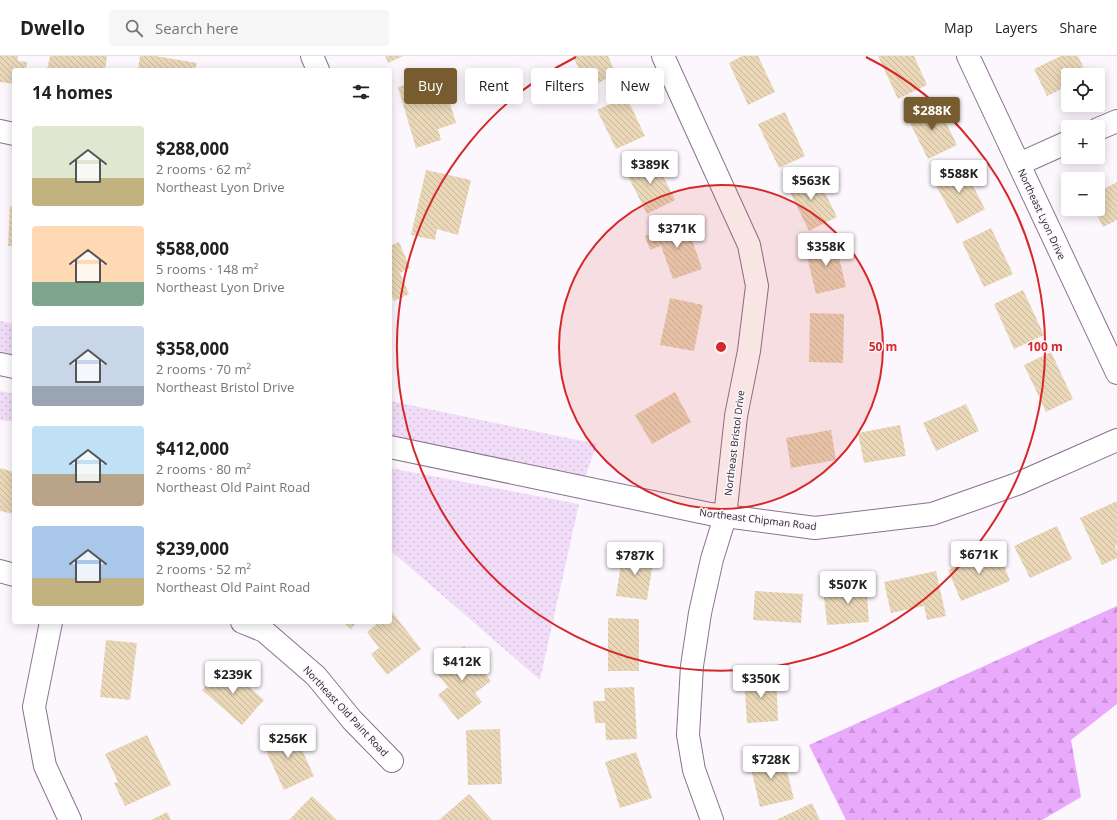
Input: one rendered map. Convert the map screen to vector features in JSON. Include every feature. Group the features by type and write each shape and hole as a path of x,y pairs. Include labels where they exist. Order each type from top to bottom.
{"street":[{"path":"312,56 317,68"},
{"name":"Northeast Bristol Drive","path":"663,56 749,245 758,286 749,351 736,416 725,516 712,559 700,613 692,666 688,735 694,770 712,820"},
{"name":"Northeast Lyon Drive","path":"968,56 1117,373"},
{"path":"1105,126 1117,121"},
{"path":"0,131 12,134"},
{"path":"1019,164 1061,145"},
{"path":"0,364 12,367"},
{"name":"Northeast Chipman Road","path":"392,447 710,514 814,528 932,514 1017,484 1117,440"},
{"path":"0,571 12,574"},
{"path":"51,624 34,707 45,766 70,820"},
{"name":"Northeast Old Paint Road","path":"247,624 264,631 316,676 352,720 392,760"}],"shaded area":[{"path":"0,321 12,324 12,356 0,353"},
{"path":"0,391 12,394 12,422 0,420"},
{"path":"392,401 597,444 585,477 392,436"},
{"path":"392,468 579,504 540,680 392,552"}],"green space":[{"path":"1117,606 1117,704 1071,740 1081,797 1042,820 846,820 809,745"}],"building":[{"path":"0,56 18,56 18,61 27,62 26,68 12,68 12,84 0,82"},
{"path":"50,56 107,56 105,68 47,68"},
{"path":"140,56 155,56 197,63 196,68 138,68"},
{"path":"385,56 403,56 388,63"},
{"path":"573,56 608,56 613,68 606,68 606,79 598,83 598,68 579,68"},
{"path":"742,56 758,56 775,92 748,105 729,63"},
{"path":"878,56 914,56 927,85 898,99"},
{"path":"1061,56 1078,56 1084,68 1061,68 1061,89 1047,96 1034,69"},
{"path":"404,85 404,104 450,104 456,123 438,129 441,140 416,148 398,87"},
{"path":"936,103 957,145 928,159 907,117"},
{"path":"609,104 630,104 645,136 616,149 597,110"},
{"path":"785,112 805,156 779,168 758,124"},
{"path":"653,156 675,200 647,214 625,170"},
{"path":"962,165 985,209 957,224 933,180"},
{"path":"426,170 471,180 458,235 437,229 435,240 411,235"},
{"path":"814,171 837,217 809,231 786,184"},
{"path":"1117,182 1117,220 1103,227 1098,216 1105,216 1105,188"},
{"path":"10,206 12,206 12,246 8,246"},
{"path":"686,222 702,269 673,279 661,246 650,250 645,236"},
{"path":"991,228 1013,274 984,287 962,242"},
{"path":"835,240 846,287 816,294 805,248"},
{"path":"399,242 410,268 400,273 409,294 394,301 392,298 392,245"},
{"path":"1023,290 1044,335 1014,349 994,304"},
{"path":"670,298 703,305 694,351 660,345"},
{"path":"810,313 844,314 843,363 809,362"},
{"path":"1051,352 1073,399 1046,412 1024,365"},
{"path":"675,392 691,422 652,444 635,415"},
{"path":"966,404 979,431 936,451 923,423"},
{"path":"900,425 906,456 864,463 858,433"},
{"path":"831,430 836,460 791,468 786,438"},
{"path":"0,468 12,471 12,514 0,511"},
{"path":"1117,501 1117,545 1115,546 1117,558 1102,565 1080,518"},
{"path":"1057,526 1072,559 1030,578 1014,546"},
{"path":"998,550 1010,581 961,601 948,570"},
{"path":"623,551 654,556 647,600 616,596"},
{"path":"936,571 946,616 927,620 924,606 891,613 884,582"},
{"path":"866,581 869,622 827,625 824,596 842,594 842,583"},
{"path":"755,591 803,594 801,623 753,620"},
{"path":"392,612 421,649 387,675 371,654 379,648 367,632 377,624 392,624"},
{"path":"608,618 639,619 639,671 608,671"},
{"path":"345,624 355,624 351,629"},
{"path":"106,640 137,643 130,700 100,697"},
{"path":"464,646 491,681 475,693 482,702 458,720 438,695 448,687 434,669"},
{"path":"224,665 264,700 242,725 202,690"},
{"path":"776,675 778,721 747,723 744,677"},
{"path":"634,687 637,739 606,740 605,723 595,723 593,701 605,701 604,688"},
{"path":"292,728 314,776 284,790 262,742"},
{"path":"500,729 502,784 468,785 466,730"},
{"path":"147,735 171,785 125,806 114,783 118,782 105,754"},
{"path":"636,752 652,798 620,808 605,762"},
{"path":"782,752 794,799 760,807 749,760"},
{"path":"469,794 492,820 439,820"},
{"path":"312,796 337,820 289,820"},
{"path":"812,803 820,820 776,820"},
{"path":"167,812 171,820 151,820"}]}
